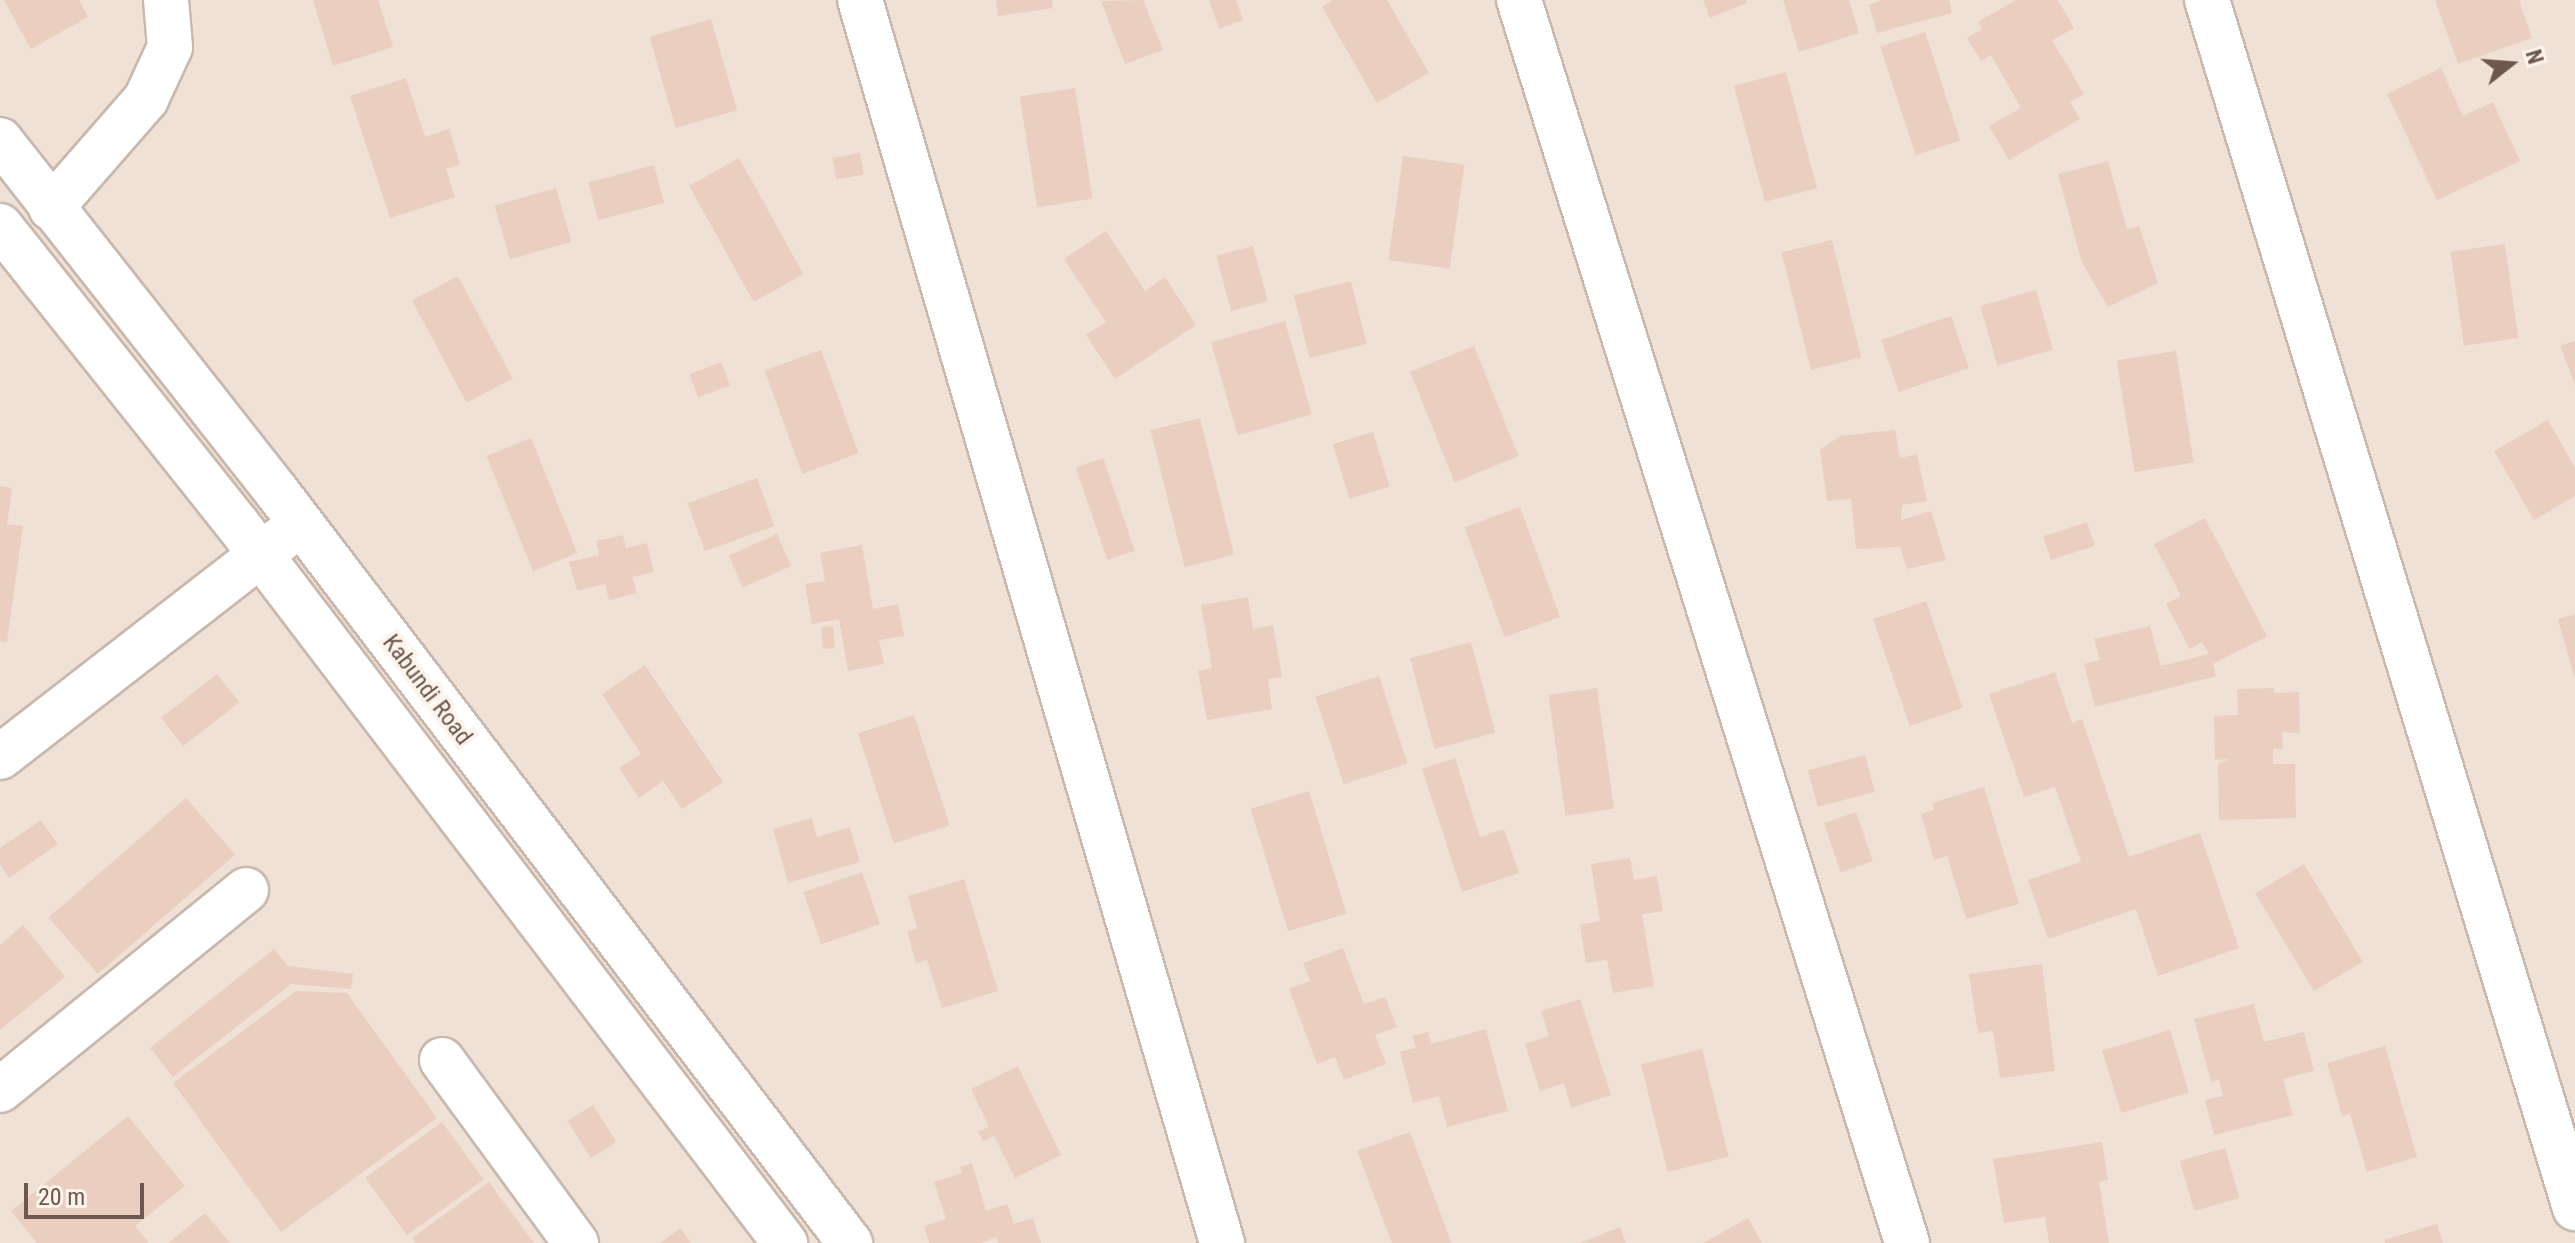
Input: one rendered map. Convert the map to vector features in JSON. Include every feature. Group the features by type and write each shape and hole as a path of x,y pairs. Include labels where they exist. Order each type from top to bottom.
{"street":[{"path":"51,208 146,99 170,47 166,0"},
{"path":"860,0 1222,1243"},
{"path":"1519,0 1907,1243"},
{"path":"2207,0 2575,1208"},
{"name":"Kabundi Road","path":"0,140 300,525 850,1243"},
{"path":"0,226 259,556 785,1243"},
{"path":"0,757 300,525"},
{"path":"0,1090 246,890"},
{"path":"442,1060 576,1243"}],"shaded area":[{"path":"0,0 2575,0 2575,1243 0,1243"}],"building":[{"path":"4,0 79,0 88,17 31,49"},
{"path":"313,0 378,0 393,47 333,66"},
{"path":"996,0 1052,0 1053,8 998,16"},
{"path":"1143,0 1163,50 1125,64 1101,1"},
{"path":"1209,0 1236,0 1243,20 1219,29"},
{"path":"1333,0 1387,0 1429,73 1377,103 1322,7"},
{"path":"1703,0 1746,0 1747,3 1710,18"},
{"path":"1783,0 1849,0 1859,33 1799,52"},
{"path":"1881,0 1949,0 1952,13 1877,33 1869,5"},
{"path":"2016,0 2058,0 2074,28 2052,40 2084,94 2070,102 2080,119 2009,160 1989,126 2021,108 1991,55 1981,61 1967,38 1982,29 1978,22"},
{"path":"2435,0 2519,0 2532,38 2458,64"},
{"path":"711,19 737,110 676,128 649,37"},
{"path":"1925,32 1960,140 1916,155 1880,47"},
{"path":"2441,68 2463,116 2493,102 2520,161 2437,200 2387,94"},
{"path":"1786,72 1817,188 1765,202 1734,86"},
{"path":"406,78 425,137 449,129 460,164 446,169 455,197 390,218 350,96"},
{"path":"1075,88 1093,199 1037,207 1020,97"},
{"path":"860,153 864,175 836,180 832,158"},
{"path":"1403,156 1464,165 1450,269 1388,260"},
{"path":"739,158 803,274 754,302 689,186"},
{"path":"2108,161 2127,229 2139,226 2158,283 2108,307 2082,263 2058,174"},
{"path":"654,165 664,203 598,220 588,183"},
{"path":"556,188 571,242 510,259 494,206"},
{"path":"1106,231 1145,291 1165,277 1196,325 1115,379 1086,335 1106,322 1064,259"},
{"path":"1832,240 1861,357 1811,370 1782,253"},
{"path":"2505,244 2518,338 2464,346 2451,252"},
{"path":"1253,246 1268,301 1231,311 1216,256"},
{"path":"458,276 512,378 467,403 412,300"},
{"path":"1351,281 1367,344 1309,358 1294,295"},
{"path":"2036,290 2053,350 1997,366 1980,306"},
{"path":"1951,316 1969,368 1899,392 1881,340"},
{"path":"1285,321 1312,414 1238,435 1211,342"},
{"path":"2575,341 2575,385 2560,346"},
{"path":"1474,346 1519,456 1455,482 1410,372"},
{"path":"821,350 859,453 802,474 765,371"},
{"path":"2176,351 2194,463 2134,472 2117,360"},
{"path":"721,362 730,385 698,398 689,374"},
{"path":"1200,418 1234,555 1185,567 1151,430"},
{"path":"2548,420 2575,468 2575,496 2534,520 2494,451"},
{"path":"1895,430 1900,458 1917,454 1927,501 1902,505 1901,520 1931,511 1946,560 1907,569 1900,547 1856,549 1851,499 1827,501 1820,450 1840,436"},
{"path":"1373,432 1390,487 1350,499 1333,444"},
{"path":"531,438 577,553 533,571 486,456"},
{"path":"1103,458 1135,551 1107,560 1076,467"},
{"path":"757,478 774,526 705,551 687,503"},
{"path":"0,486 12,488 7,524 23,526 7,642 0,641"},
{"path":"1520,507 1560,617 1505,637 1465,527"},
{"path":"2205,518 2267,636 2213,664 2216,676 2095,707 2084,664 2100,660 2094,639 2150,626 2161,666 2209,654 2202,642 2190,649 2166,604 2181,596 2154,544"},
{"path":"2087,522 2095,546 2051,560 2043,536"},
{"path":"777,534 791,566 743,588 729,556"},
{"path":"623,535 626,548 647,543 654,572 632,577 637,593 609,600 605,584 577,591 569,562 599,555 596,541"},
{"path":"862,545 873,609 898,604 904,636 879,640 884,664 848,671 839,619 812,624 805,584 825,581 820,553"},
{"path":"1248,597 1253,629 1273,625 1282,677 1268,679 1272,709 1207,720 1198,671 1212,668 1201,605"},
{"path":"1926,601 1963,708 1910,726 1873,619"},
{"path":"2575,614 2575,676 2574,676 2558,619"},
{"path":"833,626 835,648 823,649 821,627"},
{"path":"1471,642 1495,733 1434,749 1410,658"},
{"path":"645,665 723,782 682,809 663,781 639,798 619,768 641,754 602,694"},
{"path":"2055,672 2072,723 2082,719 2129,857 2200,833 2239,948 2158,976 2136,909 2048,939 2028,880 2081,862 2055,787 2024,797 1989,694"},
{"path":"217,674 239,702 183,746 161,718"},
{"path":"1379,676 1407,763 1344,784 1315,697"},
{"path":"1597,688 1614,809 1565,816 1548,695"},
{"path":"2274,688 2274,693 2299,692 2300,733 2282,732 2283,749 2273,749 2273,764 2295,764 2296,818 2219,820 2218,764 2230,759 2215,760 2214,716 2238,715 2237,689"},
{"path":"914,715 950,825 894,844 858,733"},
{"path":"1865,755 1875,792 1818,807 1808,770"},
{"path":"1455,758 1480,837 1504,829 1519,873 1462,892 1422,769"},
{"path":"1984,787 2019,904 1966,919 1947,856 1934,860 1921,814 1934,810 1932,803"},
{"path":"1309,791 1346,913 1288,931 1251,809"},
{"path":"186,798 235,855 98,974 49,917"},
{"path":"1856,812 1873,861 1841,872 1824,823"},
{"path":"812,818 817,837 850,827 860,862 788,883 773,829"},
{"path":"41,820 58,844 9,878 0,864 0,848"},
{"path":"1630,858 1634,880 1657,876 1663,911 1642,914 1654,986 1613,993 1607,960 1586,963 1580,925 1600,921 1591,864"},
{"path":"2304,864 2363,962 2314,991 2255,893"},
{"path":"862,872 880,924 821,944 803,892"},
{"path":"964,879 998,991 942,1008 927,960 916,963 907,931 917,928 908,896"},
{"path":"23,925 65,977 0,1030 0,945"},
{"path":"1343,948 1364,1004 1385,997 1397,1027 1375,1035 1386,1064 1344,1080 1335,1057 1317,1064 1289,989 1310,981 1303,963"},
{"path":"274,949 288,966 353,974 351,989 291,984 173,1077 150,1048"},
{"path":"2042,964 2055,1071 2000,1078 1993,1031 1978,1033 1969,974"},
{"path":"296,991 347,993 437,1118 281,1232 173,1083"},
{"path":"1580,999 1611,1095 1571,1108 1564,1083 1540,1091 1525,1044 1549,1036 1541,1011"},
{"path":"2254,1004 2264,1042 2304,1032 2314,1071 2283,1079 2293,1115 2214,1135 2205,1100 2223,1096 2219,1080 2211,1082 2194,1019"},
{"path":"1486,1029 1508,1111 1447,1127 1439,1096 1413,1103 1400,1052 1416,1048 1412,1036 1428,1032 1431,1044"},
{"path":"2170,1030 2189,1092 2121,1113 2102,1051"},
{"path":"2385,1046 2417,1157 2367,1172 2350,1114 2342,1116 2327,1063"},
{"path":"1702,1049 1729,1157 1668,1172 1641,1064"},
{"path":"1018,1066 1061,1155 1015,1178 994,1136 983,1141 978,1132 989,1127 971,1089"},
{"path":"593,1105 616,1142 591,1158 568,1121"},
{"path":"128,1116 185,1186 135,1226 149,1243 37,1243 11,1211"},
{"path":"442,1122 484,1179 407,1235 365,1178"},
{"path":"1410,1132 1451,1242 1392,1243 1357,1151"},
{"path":"2102,1142 2108,1180 2099,1182 2109,1243 2049,1243 2045,1217 2004,1223 1993,1159"},
{"path":"2225,1148 2239,1198 2194,1211 2180,1161"},
{"path":"972,1163 986,1211 1007,1204 1014,1224 1033,1218 1041,1243 998,1243 996,1237 981,1243 929,1243 924,1226 946,1219 934,1182 962,1173 960,1167"},
{"path":"489,1182 534,1243 415,1243 412,1238"},
{"path":"205,1213 230,1243 168,1243"},
{"path":"1748,1218 1762,1243 1703,1243"},
{"path":"2437,1224 2443,1243 2385,1243 2384,1240"},
{"path":"1620,1227 1626,1243 1580,1243"},
{"path":"680,1228 691,1243 660,1243"}]}
